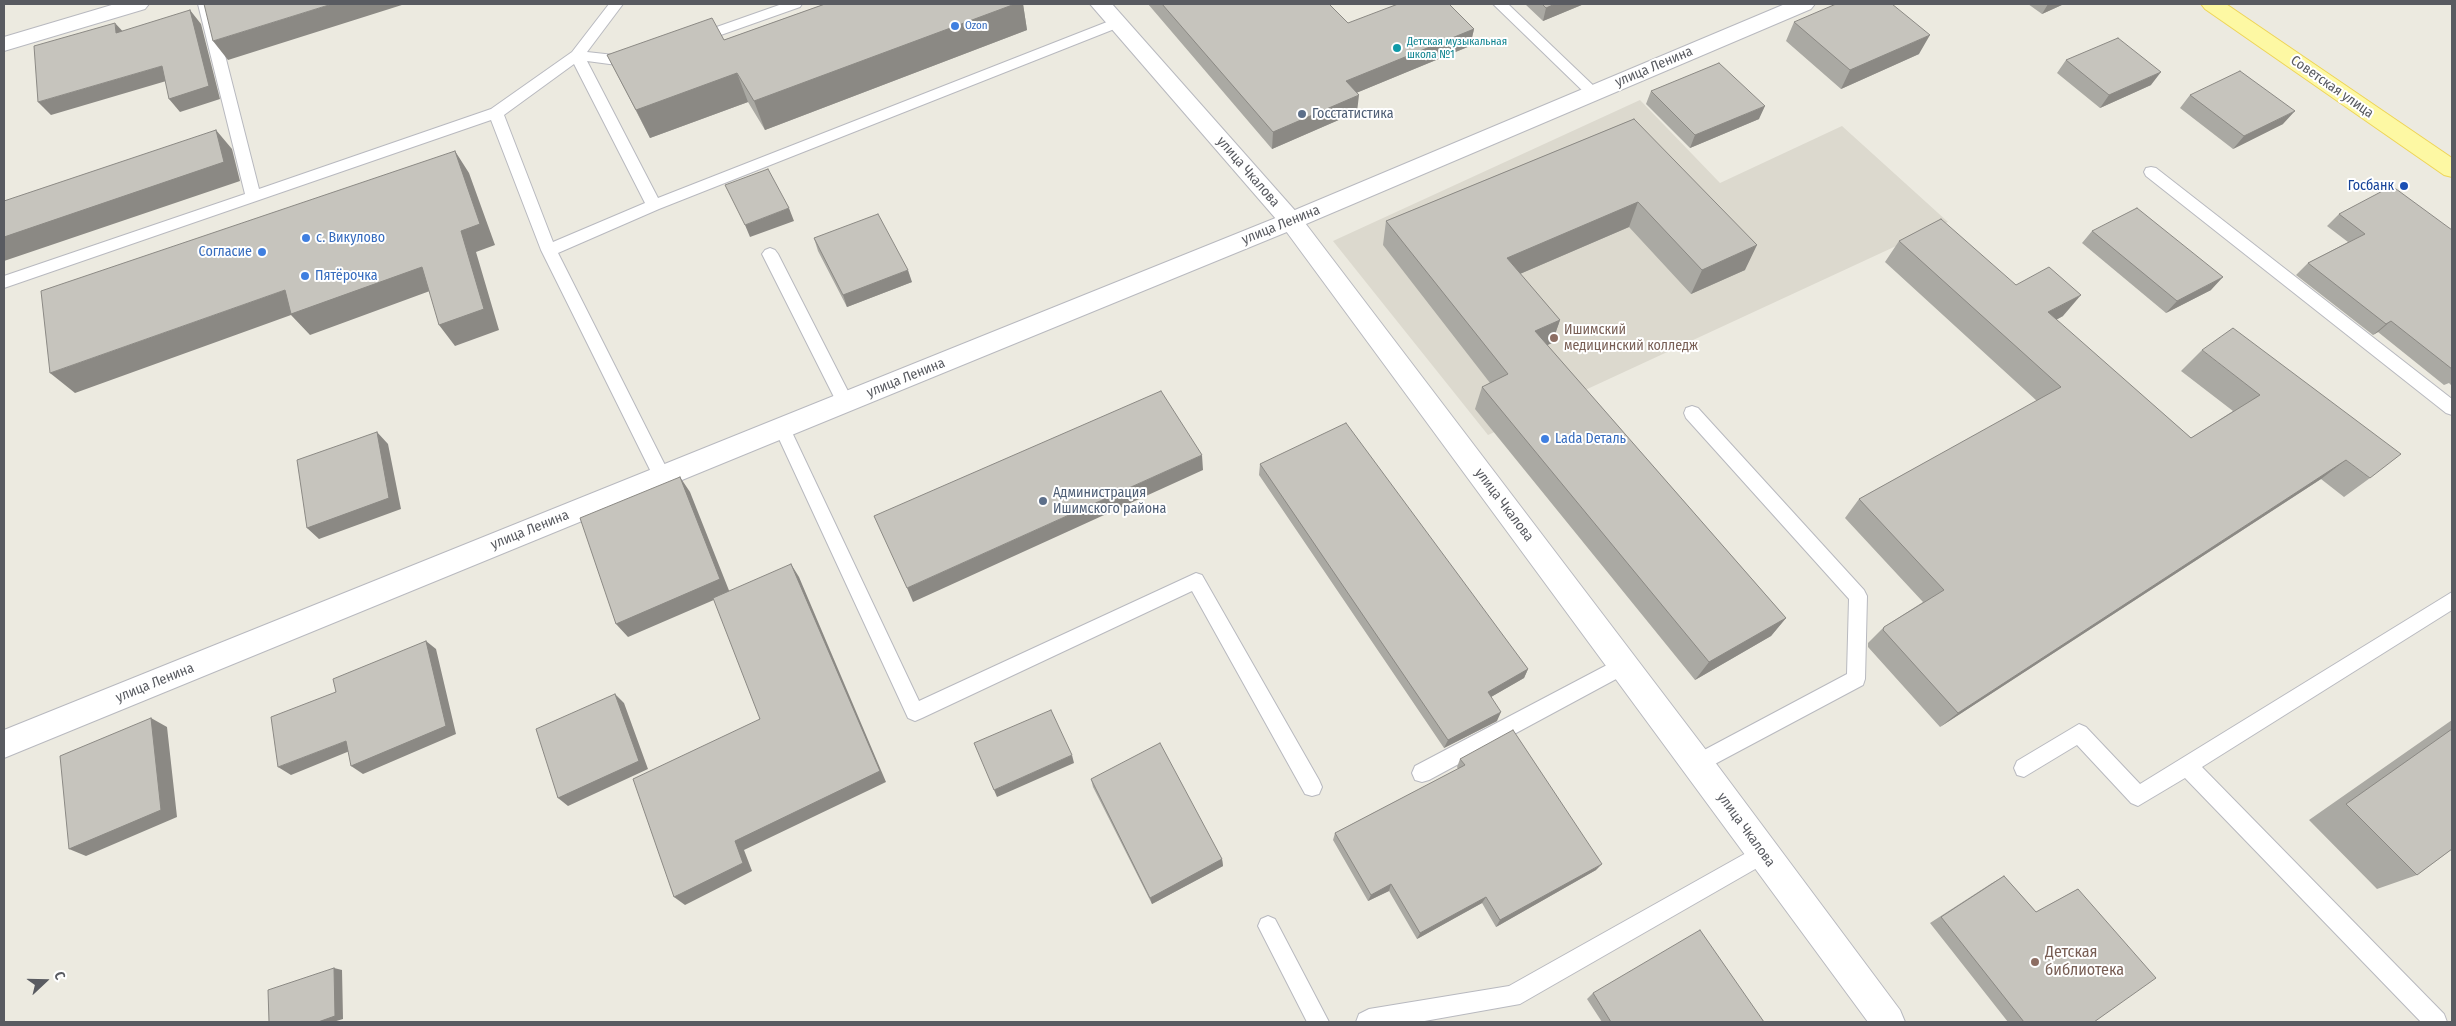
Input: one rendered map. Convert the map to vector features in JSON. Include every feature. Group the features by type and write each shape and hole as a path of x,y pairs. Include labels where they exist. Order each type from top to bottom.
{"main road":[{"name":"Советская улица","path":"2212,4 2452,170"}],"street":[{"path":"4,44 138,4"},
{"name":"улица Ленина","path":"4,744 1291,221 1804,4"},
{"name":"улица Чкалова","path":"1108,14 1291,221 1698,764 1888,1022"}],"lane":[{"path":"205,4 254,196"},
{"path":"4,282 496,113 577,55 616,4"},
{"path":"685,43 795,4"},
{"path":"1500,4 1593,93"},
{"path":"549,250 1108,14"},
{"path":"577,55 630,63 648,56"},
{"path":"577,55 654,205"},
{"path":"496,113 549,250 662,477"},
{"path":"2151,172 2452,408"},
{"path":"770,254 845,402"},
{"path":"1692,413 1858,596 1856,679 1698,764"},
{"path":"782,428 915,712 1196,581 1312,787"},
{"path":"2024,768 2079,733 2138,796 2452,600"},
{"path":"1422,773 1624,665"},
{"path":"2186,765 2436,1022"},
{"path":"1367,1022 1369,1020 1512,996 1764,853"},
{"path":"1268,926 1318,1022"}],"shaded area":[{"name":"Ишимский медицинский колледж","path":"1640,100 1720,183 1842,126 1948,222 1488,435 1333,241"}],"building":[{"path":"204,4 332,4 213,41"},
{"path":"825,4 1015,4 754,101 737,73 636,110 607,55 712,18 724,40"},
{"path":"1162,4 1329,4 1348,23 1398,4 1449,4 1474,29 1346,81 1359,95 1273,132"},
{"path":"1542,4 1555,4 1546,8"},
{"path":"1836,4 1892,4 1930,35 1850,70 1794,22"},
{"path":"190,10 209,86 169,99 162,66 38,102 34,46 115,23 116,33"},
{"path":"2118,38 2161,72 2109,95 2066,60"},
{"path":"1719,63 1765,106 1695,135 1651,91"},
{"path":"2240,71 2295,111 2244,136 2190,95"},
{"path":"1634,119 1757,245 1702,270 1638,202 1507,258 1560,320 1535,331 1786,618 1709,662 1482,387 1508,374 1386,221"},
{"path":"216,130 224,162 4,237 4,201"},
{"name":"Пятёрочка","path":"455,151 480,224 461,231 484,309 439,325 422,267 291,314 285,290 50,373 41,291"},
{"path":"768,169 789,208 745,225 725,185"},
{"path":"2392,186 2452,230 2452,369 2391,321 2386,324 2308,263 2365,234 2339,214"},
{"path":"2137,208 2223,277 2177,301 2092,231"},
{"path":"878,214 908,270 843,295 814,238"},
{"path":"1941,219 2016,285 2049,267 2081,295 2048,312 2191,438 2260,395 2202,350 2233,328 2401,454 2370,478 2346,460 1958,713 1883,630 1884,627 1944,590 1859,499 2061,387 1899,241"},
{"name":"Администрация Ишимского района","path":"1161,391 1202,455 907,588 874,516"},
{"path":"1346,423 1528,669 1488,692 1501,712 1448,740 1260,464"},
{"path":"377,432 389,498 307,528 297,460"},
{"path":"680,477 720,579 616,624 580,518"},
{"path":"791,564 880,771 735,841 743,863 674,897 633,779 760,719 713,598"},
{"path":"426,641 446,726 351,766 346,741 278,767 271,717 336,692 333,679"},
{"path":"615,694 639,761 558,798 536,729"},
{"path":"1051,710 1072,755 994,790 974,743"},
{"path":"151,718 161,810 69,849 60,756"},
{"path":"2452,729 2452,849 2417,875 2346,804"},
{"path":"1513,730 1602,864 1500,920 1486,897 1420,933 1391,884 1371,895 1335,833 1465,765 1460,759"},
{"path":"1160,743 1222,859 1150,898 1091,779"},
{"path":"2004,876 2036,912 2078,889 2156,978 2094,1022 2024,1022 1941,917"},
{"path":"1700,930 1764,1022 1611,1022 1593,993"},
{"path":"334,968 335,1016 318,1022 269,1022 268,990"}],"place":[{"name":"Ozon","path":"955,26"},
{"name":"Детская музыкальная школа №1","path":"1397,48"},
{"name":"Госстатистика","path":"1302,114"},
{"name":"Госбанк","path":"2404,186"},
{"name":"с. Викулово","path":"306,238"},
{"name":"Согласие","path":"262,252"},
{"name":"Пятёрочка","path":"305,276"},
{"name":"Ишимский медицинский колледж","path":"1554,338"},
{"name":"Lada Dеталь","path":"1545,439"},
{"name":"Администрация Ишимского района","path":"1043,501"},
{"name":"Детская библиотека","path":"2035,962"}]}
